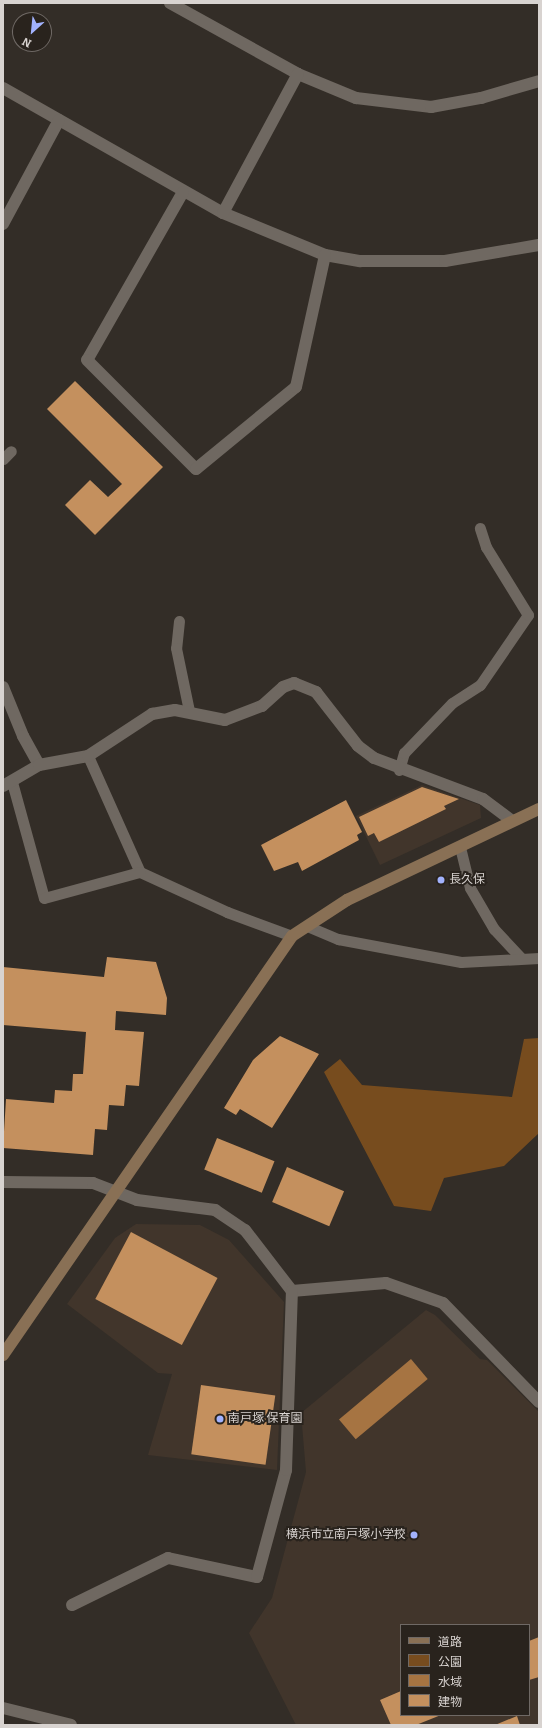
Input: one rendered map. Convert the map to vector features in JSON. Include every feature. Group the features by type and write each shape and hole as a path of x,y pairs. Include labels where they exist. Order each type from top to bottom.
{"street":[{"path":"170,3 298,74 356,98 431,107 481,98 539,81"},
{"path":"224,213 298,74"},
{"path":"3,88 183,192 224,213 325,255 360,261 445,261 539,245"},
{"path":"3,224 59,120"},
{"path":"183,192 87,360 196,469 296,387 325,255"},
{"path":"7,784 39,765 88,756 152,714 175,710 189,711 225,720 262,706 283,687 294,684 304,685 316,692 358,746 374,758 399,770 483,799 512,820"},
{"path":"3,687 23,736 39,765"},
{"path":"3,1356 292,936 348,900 460,847 512,820 539,809"},
{"path":"3,1182 93,1183 137,1200 215,1210 245,1230 292,1291 286,1470 257,1577 168,1558 72,1605"},
{"path":"292,1291 386,1283 443,1304 539,1402"},
{"path":"3,1708 58,1723 71,1725"}],"lane":[{"path":"399,770 404,754 446,708 480,684 528,614 486,547 480,528"},
{"path":"179,621 176,648 189,711"},
{"path":"88,756 140,872"},
{"path":"7,784 44,898 140,872 227,912 292,936"},
{"path":"460,847 470,888 494,929 521,958"},
{"path":"307,926 338,939 460,962 539,958"}],"shaded area":[{"path":"422,785 480,805 481,818 380,865 356,816"},
{"path":"136,1224 200,1225 229,1240 284,1302 277,1470 148,1455 172,1374 158,1373 67,1304 115,1238"},
{"name":"横浜市立南戸塚小学校","path":"426,1310 435,1315 480,1359 487,1360 539,1412 539,1725 296,1725 249,1633 272,1598 306,1472 301,1413"}],"green space":[{"path":"539,1038 539,1133 504,1166 444,1178 431,1211 394,1206 324,1072 340,1059 362,1085 512,1097 524,1039"}],"water":[{"path":"411,1359 428,1379 356,1439 339,1419"}],"building":[{"path":"75,381 163,467 95,535 65,505 90,480 108,497 122,484 47,409"},
{"path":"422,787 459,799 444,806 446,809 379,842 374,833 368,836 359,817"},
{"path":"346,800 362,832 357,835 359,840 302,871 298,862 274,871 261,845"},
{"path":"107,957 156,962 167,998 166,1015 116,1011 115,1030 144,1032 139,1086 126,1085 124,1106 109,1105 107,1130 95,1129 93,1155 3,1148 6,1099 54,1103 55,1090 72,1091 73,1074 83,1074 86,1032 3,1025 3,967 104,977"},
{"path":"280,1036 319,1054 272,1128 240,1109 236,1115 224,1108 253,1060"},
{"path":"217,1138 274,1161 262,1193 204,1170"},
{"path":"287,1167 344,1191 329,1226 272,1202"},
{"path":"131,1232 218,1278 182,1345 95,1299"},
{"path":"201,1385 275,1395 266,1465 191,1454"},
{"path":"539,1637 539,1677 530,1680 530,1641"},
{"path":"400,1691 400,1716 438,1716 416,1725 391,1725 380,1700"},
{"path":"517,1716 520,1725 495,1725"}],"place":[{"name":"長久保","path":"441,880"},
{"name":"南戸塚 保育園","path":"220,1419"},
{"name":"横浜市立南戸塚小学校","path":"414,1535"}]}
